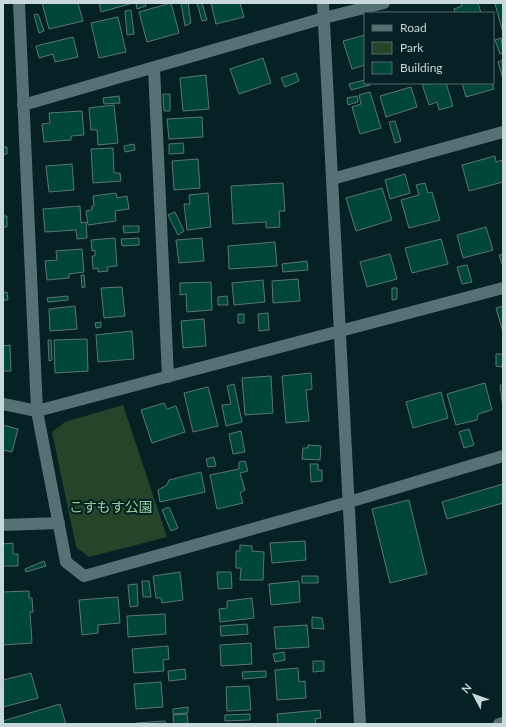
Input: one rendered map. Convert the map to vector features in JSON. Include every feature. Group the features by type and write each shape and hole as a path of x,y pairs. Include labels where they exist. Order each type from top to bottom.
{"street":[{"path":"19,3 37,411 66,562 84,576 348,502 503,456"},
{"path":"323,3 360,724"},
{"path":"23,105 324,18 384,3"},
{"path":"154,68 168,377"},
{"path":"332,179 503,132"},
{"path":"3,404 37,411 503,288"},
{"path":"3,525 59,523"},
{"path":"499,724 503,723"}],"green space":[{"name":"こすもす公園","path":"123,405 167,537 89,557 76,547 52,432 65,422"}],"building":[{"path":"42,3 78,3 83,21 49,29"},
{"path":"99,3 133,3 101,12"},
{"path":"136,3 145,3 146,6 137,9"},
{"path":"171,3 179,33 147,42 139,12"},
{"path":"181,3 188,3 191,23 185,26"},
{"path":"197,3 202,3 207,20 202,21"},
{"path":"211,3 240,3 244,17 216,24"},
{"path":"461,3 478,3 481,12 455,12 454,9 462,6"},
{"path":"503,3 503,29 502,29 495,4"},
{"path":"131,10 134,34 127,35 125,11"},
{"path":"38,14 44,31 39,33 34,15"},
{"path":"118,17 126,52 99,58 91,23"},
{"path":"364,35 364,65 352,69 343,41"},
{"path":"73,37 78,57 55,62 53,54 39,58 36,46"},
{"path":"501,38 503,53 500,54 495,40"},
{"path":"263,58 271,83 239,94 230,69"},
{"path":"503,60 503,79 498,62"},
{"path":"296,73 299,81 285,87 281,78"},
{"path":"206,75 209,109 183,111 180,78"},
{"path":"364,80 364,84 370,85 351,90 349,84"},
{"path":"422,84 446,84 453,106 439,110 437,102 429,105"},
{"path":"462,84 492,84 494,89 466,97"},
{"path":"411,87 417,107 386,117 380,96"},
{"path":"370,92 381,128 360,134 352,107 361,104 359,95"},
{"path":"163,94 170,94 170,111 164,111"},
{"path":"119,96 120,103 104,104 103,98"},
{"path":"357,96 358,102 348,105 347,98"},
{"path":"114,105 118,143 98,145 97,130 91,130 89,108"},
{"path":"82,111 84,135 71,136 71,140 44,142 42,124 50,123 49,113"},
{"path":"202,117 203,137 169,139 167,119"},
{"path":"395,121 401,141 395,143 389,122"},
{"path":"183,143 184,153 169,154 169,144"},
{"path":"134,144 135,150 125,152 124,146"},
{"path":"3,147 7,147 7,154 3,154"},
{"path":"113,148 114,173 120,173 121,181 93,183 91,149"},
{"path":"495,156 496,162 503,160 503,182 469,191 462,165"},
{"path":"198,159 200,188 174,190 172,161"},
{"path":"72,164 74,190 49,192 46,166"},
{"path":"405,174 410,193 390,199 385,180"},
{"path":"283,183 285,211 279,211 280,227 266,228 266,222 233,224 231,186"},
{"path":"425,183 428,193 432,192 440,220 409,228 401,200 419,195 416,185"},
{"path":"382,188 392,220 356,231 346,198"},
{"path":"116,193 117,198 127,196 129,209 115,211 116,221 88,225 86,211 92,210 92,206 94,206 93,196"},
{"path":"208,193 211,227 187,230 184,204 190,204 189,195"},
{"path":"80,206 81,223 86,222 87,238 77,239 76,230 45,232 43,209"},
{"path":"175,212 184,231 178,235 168,215"},
{"path":"3,216 7,216 7,227 3,227"},
{"path":"123,226 139,226 139,232 124,233"},
{"path":"486,227 493,250 463,258 457,235"},
{"path":"115,238 117,266 107,267 108,271 98,272 98,268 93,269 92,256 95,256 95,250 92,251 91,240"},
{"path":"139,238 139,245 122,246 121,239"},
{"path":"202,238 204,261 179,263 176,240"},
{"path":"441,239 448,264 412,273 405,248"},
{"path":"275,242 277,266 229,269 228,246"},
{"path":"82,249 84,272 69,274 69,278 47,280 45,261 57,260 56,251"},
{"path":"390,254 397,279 367,287 360,262"},
{"path":"503,254 503,267 499,255"},
{"path":"307,261 308,270 283,272 282,264"},
{"path":"467,265 472,282 462,284 457,267"},
{"path":"81,275 84,275 85,287 82,288"},
{"path":"298,279 300,301 273,303 272,281"},
{"path":"263,280 265,302 234,305 232,283"},
{"path":"211,282 212,310 187,312 186,294 180,295 180,283"},
{"path":"122,287 125,316 104,318 101,288"},
{"path":"392,288 397,288 397,299 392,300"},
{"path":"7,292 8,300 3,300 3,293"},
{"path":"68,296 68,300 48,302 47,298"},
{"path":"227,296 228,305 218,305 218,297"},
{"path":"75,306 77,329 50,331 49,309"},
{"path":"503,306 503,332 496,308"},
{"path":"268,313 269,330 259,331 258,314"},
{"path":"238,314 244,314 244,323 238,323"},
{"path":"204,319 206,346 183,348 181,321"},
{"path":"101,322 101,327 96,328 95,323"},
{"path":"132,331 134,359 98,362 96,335"},
{"path":"87,339 88,371 55,373 54,340"},
{"path":"48,340 51,340 52,360 49,361"},
{"path":"10,345 11,371 3,371 3,346"},
{"path":"496,354 503,354 502,367 496,366"},
{"path":"311,373 312,389 306,390 309,421 286,423 282,376"},
{"path":"271,376 273,413 245,415 242,378"},
{"path":"485,383 492,410 478,414 477,420 456,425 447,394"},
{"path":"234,384 242,422 226,426 222,405 231,404 227,386"},
{"path":"500,385 503,385 503,408"},
{"path":"208,387 218,426 193,432 184,393"},
{"path":"441,392 448,418 413,428 406,402"},
{"path":"164,403 167,409 176,406 185,432 152,443 141,410"},
{"path":"3,425 18,429 12,452 3,450"},
{"path":"469,429 474,445 464,448 459,432"},
{"path":"241,431 245,452 233,454 229,434"},
{"path":"308,445 321,446 320,460 302,459 303,448 308,448"},
{"path":"214,457 216,466 208,467 206,459"},
{"path":"245,461 248,471 240,473 245,490 240,493 243,503 217,509 210,475 239,469 239,462"},
{"path":"310,464 318,464 318,470 322,470 322,481 311,482"},
{"path":"201,472 205,492 160,502 158,490 167,485 169,480"},
{"path":"503,484 503,503 447,519 442,502"},
{"path":"409,500 427,574 390,583 372,509"},
{"path":"169,507 178,528 171,531 162,510"},
{"path":"305,541 306,560 272,563 270,543"},
{"path":"13,543 13,554 18,554 18,566 3,566 3,544"},
{"path":"240,545 252,546 252,551 264,552 263,580 240,580 241,568 236,568 236,551 240,551"},
{"path":"44,561 46,566 26,572 25,569"},
{"path":"180,572 183,600 162,603 161,598 156,598 153,576"},
{"path":"217,572 231,572 232,588 218,589"},
{"path":"302,576 318,576 318,583 302,583"},
{"path":"142,581 149,581 151,597 143,597"},
{"path":"299,581 300,602 271,605 269,584"},
{"path":"137,584 138,606 130,607 128,585"},
{"path":"29,591 29,598 32,598 33,612 30,612 32,643 3,645 3,592"},
{"path":"118,597 120,623 98,625 98,633 82,635 79,600"},
{"path":"252,598 254,618 220,622 219,609 227,608 227,601"},
{"path":"165,614 166,634 128,637 127,616"},
{"path":"312,617 322,618 324,629 312,628"},
{"path":"247,624 248,634 221,636 220,626"},
{"path":"307,625 309,647 276,649 274,627"},
{"path":"251,643 252,664 221,666 220,645"},
{"path":"168,646 169,659 163,660 164,671 134,673 132,649"},
{"path":"284,652 285,660 275,662 273,654"},
{"path":"313,661 324,661 324,671 313,672"},
{"path":"298,668 299,682 305,681 306,698 277,700 275,670"},
{"path":"185,669 186,679 169,681 168,671"},
{"path":"266,671 266,677 243,679 242,672"},
{"path":"31,673 38,698 3,707 3,680"},
{"path":"161,682 163,707 136,709 134,684"},
{"path":"249,686 251,710 227,711 226,687"},
{"path":"60,704 66,724 3,724 3,721"},
{"path":"188,707 188,713 173,714 173,709"},
{"path":"320,710 321,718 315,719 316,724 278,724 277,714"},
{"path":"187,714 188,723 174,724 173,715"},
{"path":"250,714 250,720 225,721 225,715"},
{"path":"165,721 166,724 136,724 136,723"}]}
